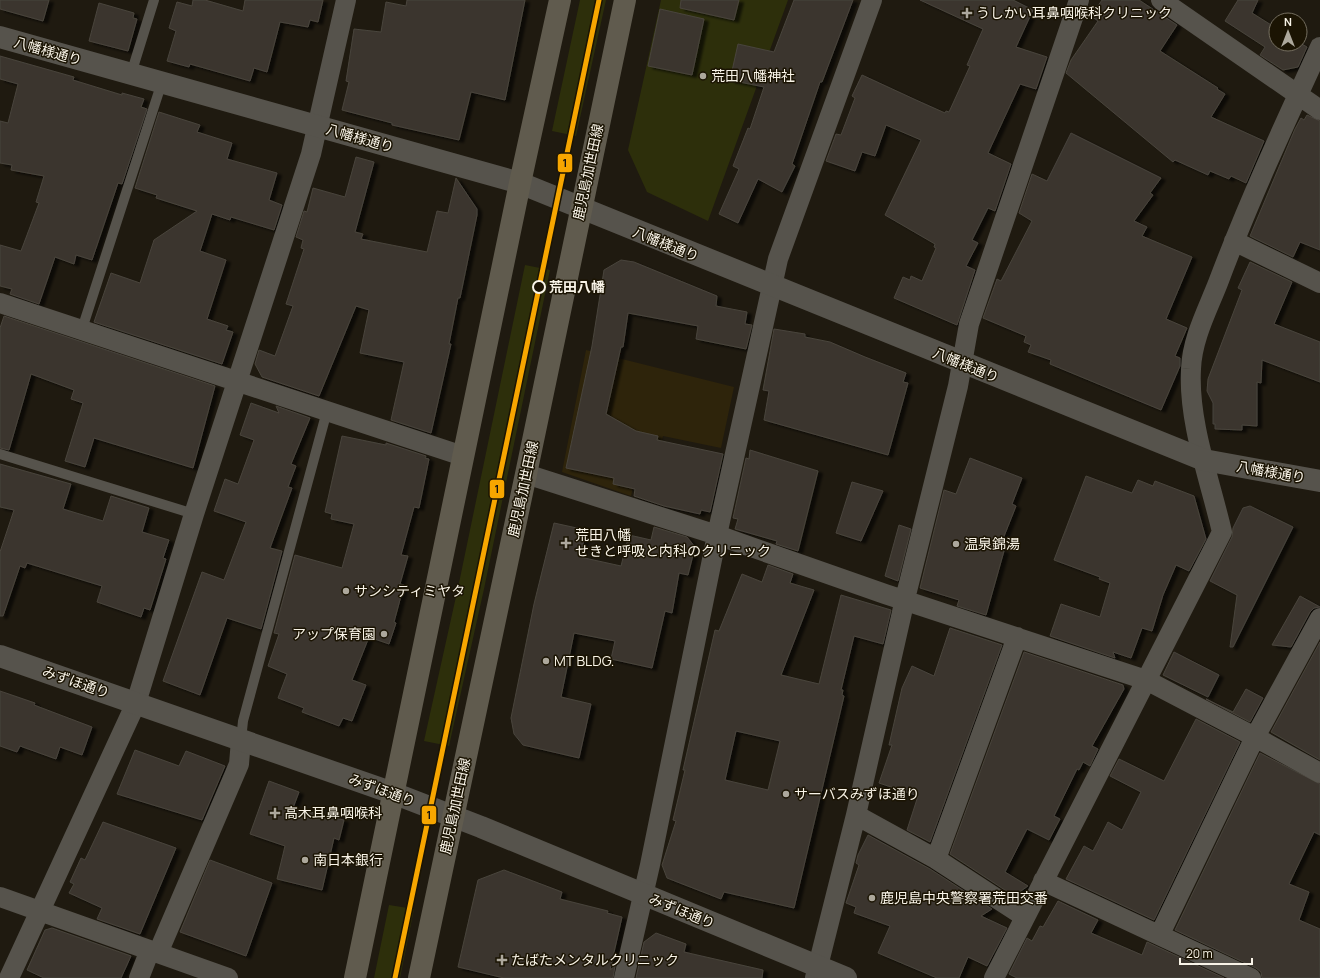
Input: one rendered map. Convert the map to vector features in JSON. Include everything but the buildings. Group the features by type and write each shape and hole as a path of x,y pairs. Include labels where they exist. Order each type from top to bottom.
{"main road":[{"path":"355,978 520,183 560,0"},
{"name":"鹿児島加世田線","path":"418,978 526,474 625,0"}],"street":[{"path":"10,978 136,703 194,514 238,382 310,154 318,126 346,0"},
{"path":"624,978 643,895 717,535 778,259 872,0"},
{"path":"817,972 856,815 905,599 958,386 969,324 1079,0"},
{"path":"1161,0 1320,110"},
{"name":"八幡様通り","path":"0,37 520,183 773,287 1204,460 1320,481"},
{"path":"994,978 1222,532 1204,460 1195,432 1191,369 1195,343 1234,241 1320,47"},
{"path":"1234,241 1320,283"},
{"path":"0,303 463,456"},
{"path":"526,474 717,535 1146,680 1320,773"},
{"path":"1160,934 1255,737 1320,618"},
{"path":"936,859 1017,637"},
{"name":"みずほ通り","path":"0,656 393,793 643,895 817,972 846,978"},
{"path":"139,978 154,952 240,764 241,740"},
{"path":"856,815 936,859 1025,917"},
{"path":"1043,881 1160,934 1251,978"},
{"path":"0,897 228,978"}],"lane":[{"path":"131,74 154,0"},
{"path":"82,329 162,82"},
{"path":"241,740 243,721 327,412"},
{"path":"0,454 194,514"}],"shaded area":[{"path":"586,350 734,387 721,448 663,436 658,458 640,456 631,496 562,472"}],"green space":[{"path":"580,0 606,0 576,136 552,131"},
{"name":"荒田八幡神社","path":"661,0 788,0 708,221 647,192 628,150"},
{"path":"525,265 550,270 484,589 449,746 424,741 459,583"},
{"path":"389,905 414,909 400,978 374,978"}],"transit line":[{"name":"1","path":"395,978 599,0"}],"place":[{"name":"うしかい耳鼻咽喉科クリニック","path":"967,13"},
{"name":"荒田八幡神社","path":"703,76"},
{"name":"荒田八幡","path":"539,287"},
{"name":"荒田八幡 せきと呼吸と内科のクリニック","path":"566,543"},
{"name":"温泉錦湯","path":"956,544"},
{"name":"サンシティミヤタ","path":"346,591"},
{"name":"アップ保育園","path":"384,634"},
{"name":"MT BLDG.","path":"546,661"},
{"name":"サーバスみずほ通り","path":"786,794"},
{"name":"高木耳鼻咽喉科","path":"275,813"},
{"name":"南日本銀行","path":"305,860"},
{"name":"鹿児島中央警察署荒田交番","path":"872,898"},
{"name":"たばたメンタルクリニック","path":"502,960"}]}
